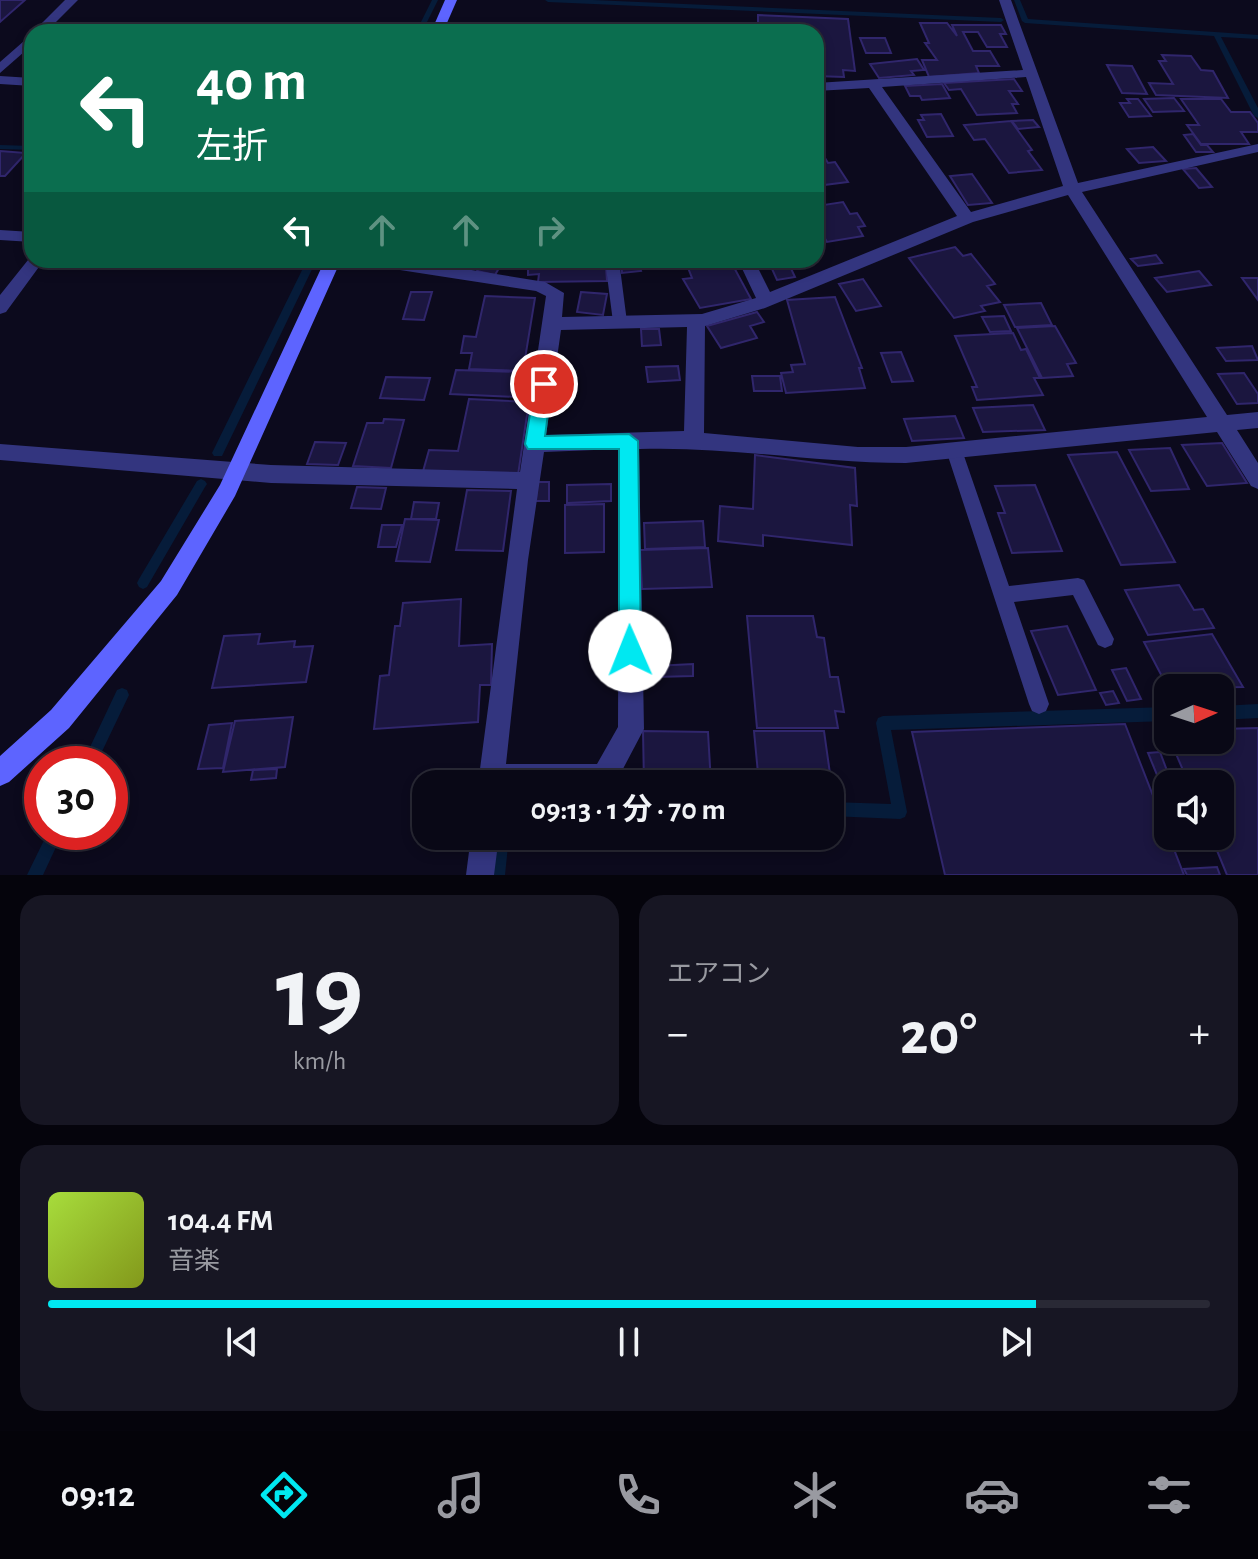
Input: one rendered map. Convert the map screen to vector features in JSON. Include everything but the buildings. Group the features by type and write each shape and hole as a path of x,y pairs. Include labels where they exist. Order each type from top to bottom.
{"street":[{"path":"47,24 72,0"},
{"path":"440,24 451,0"},
{"path":"1005,0 1072,189 1258,480"},
{"path":"0,69 24,46"},
{"path":"824,87 875,86 1031,73"},
{"path":"0,80 24,82"},
{"path":"875,86 967,218"},
{"path":"553,324 696,320 766,301 967,218 1072,189 1258,148"},
{"path":"0,235 24,236"},
{"path":"0,308 30,268"},
{"path":"0,773 60,719 169,588 237,471 329,268"},
{"path":"425,268 539,286 555,293 493,770"},
{"path":"750,268 766,301"},
{"path":"694,440 696,320"},
{"path":"535,444 694,440 858,455 955,453 1258,420"},
{"path":"608,770 631,729 629,441"},
{"path":"0,452 237,471 529,481"},
{"path":"480,875 483,850"}],"lane":[{"path":"613,268 620,322"},
{"path":"955,453 1039,704"},
{"path":"1003,595 1078,586 1105,639"}],"waterway":[{"path":"423,24 435,0"},
{"path":"548,0 1001,20"},
{"path":"1017,0 1025,21 1216,34"},
{"path":"1216,34 1258,37"},
{"path":"1216,34 1258,116"},
{"path":"0,147 24,148"},
{"path":"218,453 308,268"},
{"path":"143,583 201,484"},
{"path":"98,746 122,695"},
{"path":"1234,712 1258,711"},
{"path":"844,810 900,812 883,723 1154,714"},
{"path":"35,875 47,850"},
{"path":"497,875 500,850"}],"route":[{"path":"544,384 535,444 629,441 630,651"}]}
